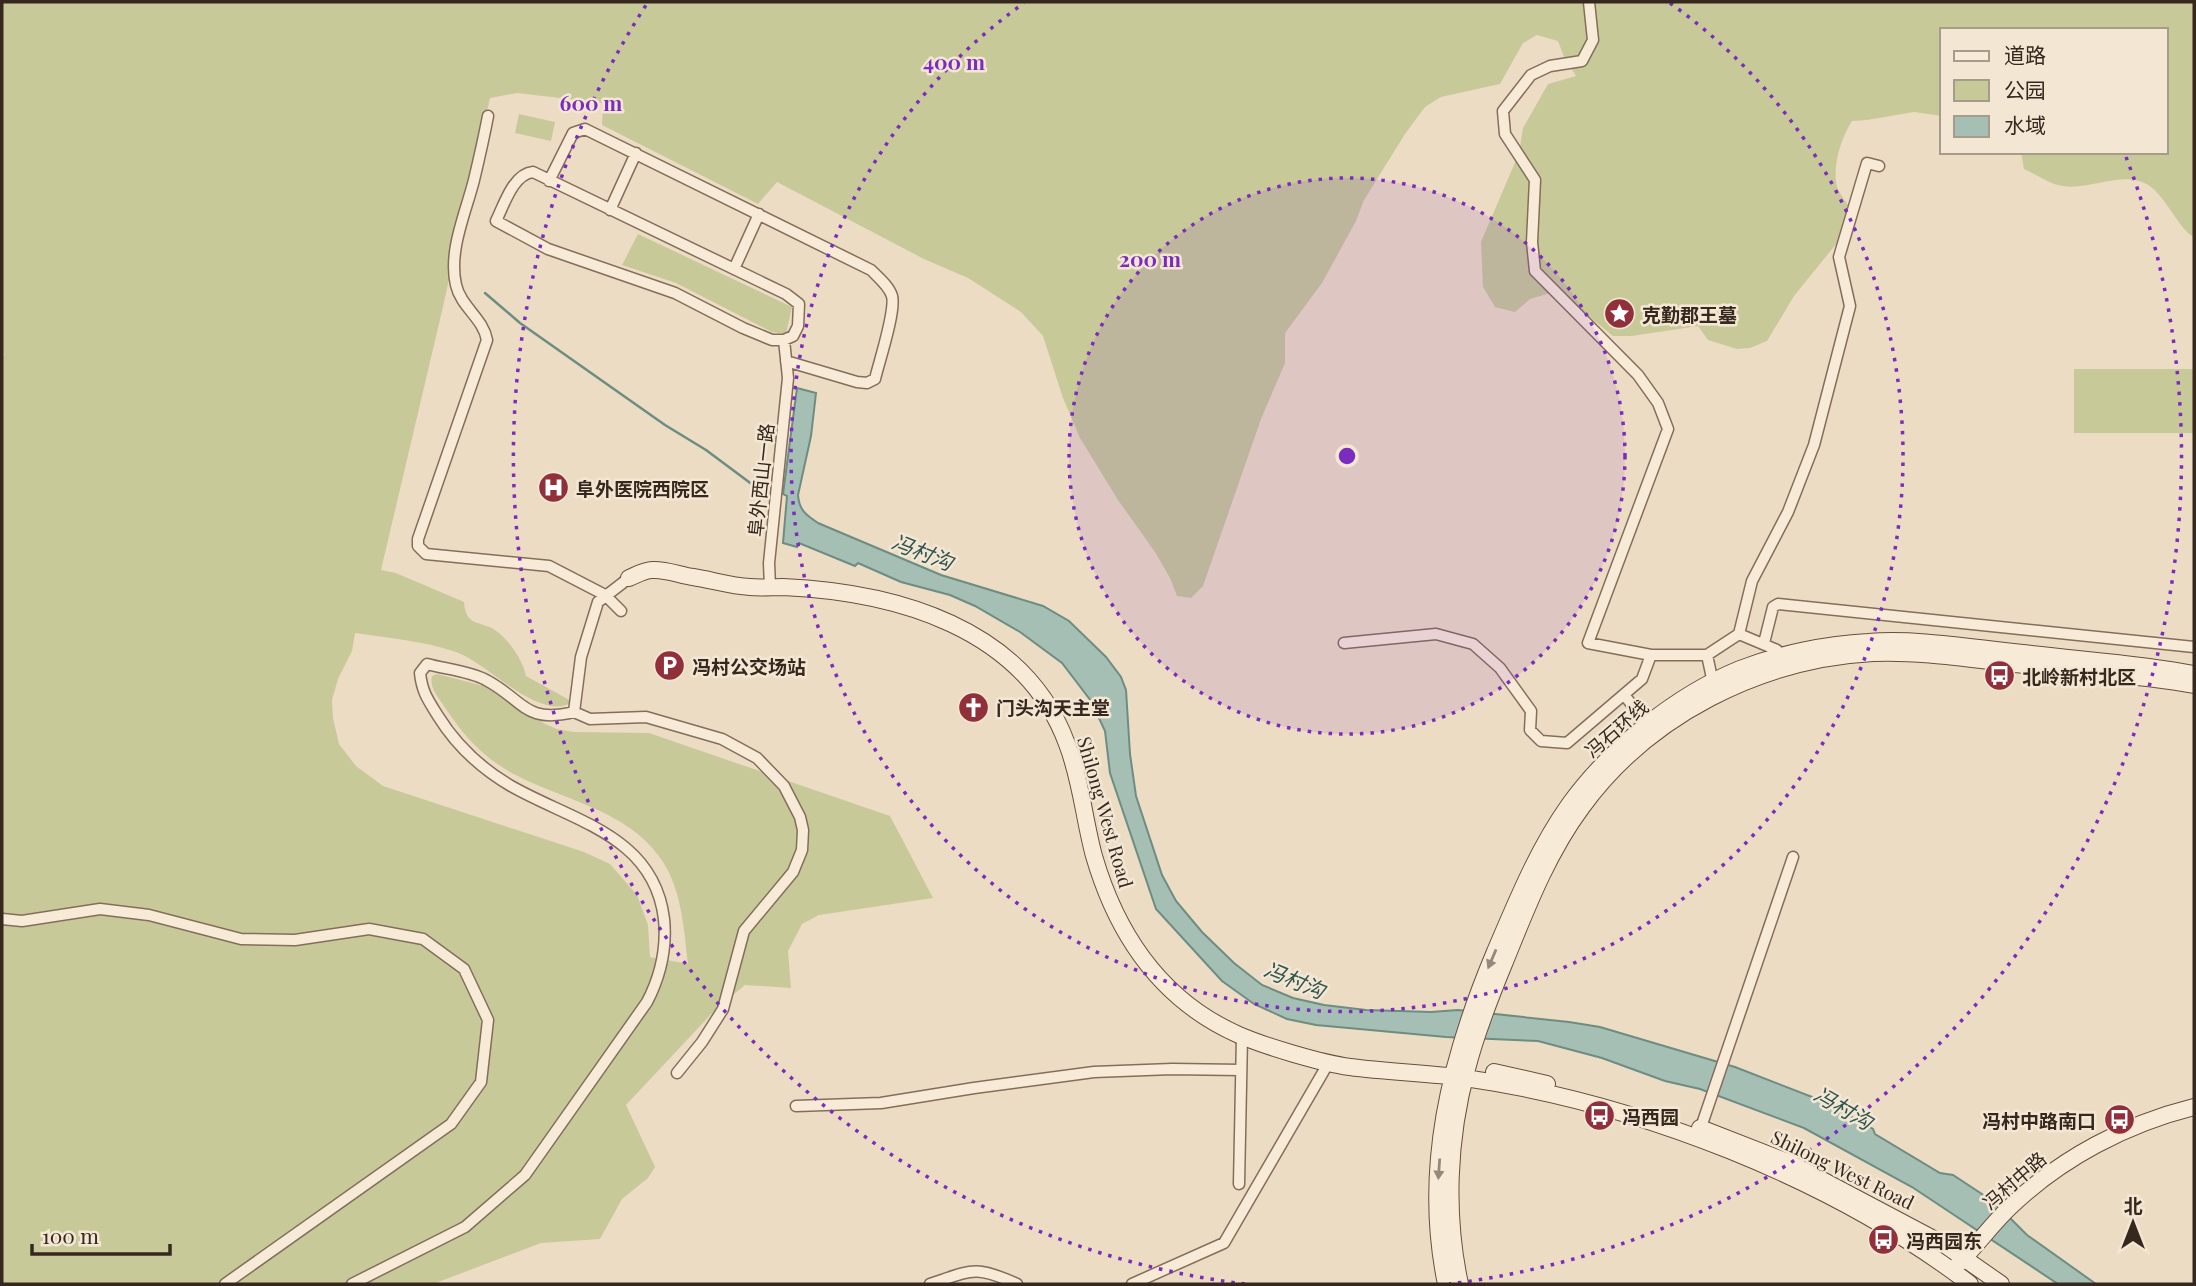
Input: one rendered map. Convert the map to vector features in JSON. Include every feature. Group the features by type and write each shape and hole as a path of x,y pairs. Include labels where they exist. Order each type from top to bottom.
{"main road":[{"name":"Shilong West Road","path":"629,578 651,570 749,587 817,588 866,597 919,612 974,634 1014,664 1046,703 1067,744 1095,857 1112,907 1125,934 1168,988 1217,1024 1242,1036 1284,1050 1344,1066 1459,1072"},
{"name":"冯石环线","path":"1481,1003 1546,866 1582,806 1606,778 1640,746 1687,711 1782,664 1845,644 1898,642 1959,646 2194,674"},
{"name":"冯石环线","path":"1446,1284 1439,1245 1438,1178 1459,1072 1517,899 1548,838 1588,781 1617,750 1648,725 1740,669 1838,656 1888,653 1951,656 2194,685"},
{"name":"Shilong West Road","path":"1284,1050 1459,1072 1699,1133 1790,1163 1965,1257 2001,1284"},
{"name":"冯石环线","path":"1459,1072 1451,1194 1454,1246 1460,1284"},
{"name":"冯村中路","path":"1951,1270 2009,1208 2046,1175 2100,1142 2139,1123 2194,1107"},
{"name":"Shilong West Road","path":"1699,1133 1831,1197 1888,1230 1970,1284"}],"street":[{"path":"1589,2 1593,40 1582,61 1550,66 1531,75 1503,111 1505,134 1535,180 1532,242 1535,271 1638,375 1658,403 1668,429 1588,643 1651,655 1707,655 1740,634 1752,582 1788,512 1814,445 1850,306 1839,257 1867,163 1879,166"},
{"path":"488,116 474,182 458,230 454,275 458,293 467,309 481,324 487,340 418,539 418,546 426,554 549,566 605,595 621,611"},
{"path":"550,180 573,133 585,129 871,270 885,284 893,297 892,313 875,379 867,383 857,382 786,361"},
{"path":"610,210 636,153"},
{"path":"533,172 610,210 786,294 799,304 798,326 793,337 784,341 772,341 675,293 548,249 496,221 517,180 526,173 533,172"},
{"path":"734,269 759,214"},
{"name":"阜外西山一路","path":"770,587 769,563 788,378 784,341"},
{"path":"574,712 581,657 598,601 629,578"},
{"path":"1764,643 1773,607 1777,604 2194,648"},
{"path":"1344,643 1436,634 1473,645 1500,668 1531,711 1530,730 1541,741 1567,743 1642,679 1651,655"},
{"path":"1740,634 1777,650 1782,664"},
{"path":"1707,655 1713,683"},
{"path":"352,1284 465,1227 525,1175 648,1002 661,974 665,942 661,902 651,879 638,860 614,838 568,812 508,784 463,749 444,727 422,690 420,673 427,664 485,678 537,716 557,716 574,712 590,719 646,717 722,739 757,758 783,786 800,817 803,830 802,849 793,872 744,932 723,1009 702,1042 677,1073"},
{"path":"1625,696 1648,725"},
{"path":"1699,1133 1793,857"},
{"path":"2,919 22,921 100,909 149,915 241,939 295,940 369,929 423,939 464,969 488,1020 481,1082 451,1125 225,1284"},
{"path":"1239,1184 1242,1036"},
{"path":"1132,1284 1224,1243 1329,1062"},
{"path":"796,1106 881,1103 1094,1072 1241,1070"},
{"path":"930,1284 975,1270 991,1272 1017,1284"}],"green space":[{"path":"2,2 2194,2 2194,237 2148,185 2127,179 2081,186 2058,185 2024,169 2021,154 2168,154 2168,28 1940,28 1940,116 1914,112 1852,121 1841,144 1836,170 1837,187 1853,212 1845,233 1794,296 1767,341 1750,348 1737,349 1708,340 1698,326 1632,336 1613,336 1554,292 1530,299 1515,312 1495,307 1483,287 1481,242 1519,153 1523,128 1548,84 1576,76 1558,41 1537,35 1523,43 1500,84 1441,97 1425,107 1364,200 1356,221 1322,283 1285,333 1285,363 1261,419 1203,586 1191,598 1177,596 1155,552 1118,500 1080,438 1063,398 1043,336 1021,312 968,278 924,259 777,182 758,204 602,125 603,103 517,93 490,98 381,570 396,573 464,602 468,617 493,629 508,642 519,658 526,676 573,702 559,706 545,705 514,689 469,658 444,648 355,633 352,651 338,679 332,700 339,744 356,766 383,786 584,852 610,864 637,895 648,925 650,957 688,964 678,898 663,862 648,843 631,829 590,806 525,780 487,756 465,734 446,709 433,689 432,676 437,674 484,686 557,729 574,732 649,733 890,816 933,898 819,915 802,924 788,951 791,988 745,985 717,1008 626,1105 655,1167 648,1178 622,1199 600,1239 541,1243 433,1284 2,1284 2,358 5,353 2,355"},
{"path":"519,114 555,122 551,141 515,133"},
{"path":"638,234 792,307 786,334 772,332 676,283 622,265"},
{"path":"2074,369 2193,369 2193,433 2074,433"}],"water":[{"path":"797,388 816,393 811,436 798,495 800,505 807,515 818,523 941,575 1043,606 1069,621 1106,657 1121,677 1126,690 1136,796 1162,875 1176,901 1202,932 1262,985 1293,998 1324,1005 1366,1010 1458,1010 1600,1027 1735,1067 1825,1102 1873,1129 1875,1134 1940,1173 1953,1175 1994,1202 2027,1235 2096,1284 2058,1284 1912,1187 1804,1128 1700,1089 1665,1081 1602,1058 1538,1041 1446,1037 1316,1025 1287,1019 1254,1004 1222,981 1156,909 1110,773 1105,731 1091,701 1062,663 1020,632 950,595 901,582 858,563 855,566 799,543 797,547 783,543 787,496 783,494"}],"waterway":[{"path":"485,293 520,323 665,425 706,450 761,491 774,493"}],"place":[{"name":"克勤郡王墓","path":"1619,314"},
{"name":"阜外医院西院区","path":"553,488"},
{"name":"冯村公交场站","path":"669,666"},
{"name":"北岭新村北区","path":"1999,676"},
{"name":"门头沟天主堂","path":"973,707"},
{"name":"冯西园","path":"1599,1116"},
{"name":"冯村中路南口","path":"2119,1120"},
{"name":"冯西园东","path":"1883,1240"}],"water label":[{"name":"冯村沟","path":"923,551"},
{"name":"冯村沟","path":"1295,979"},
{"name":"冯村沟","path":"1844,1107"}]}
